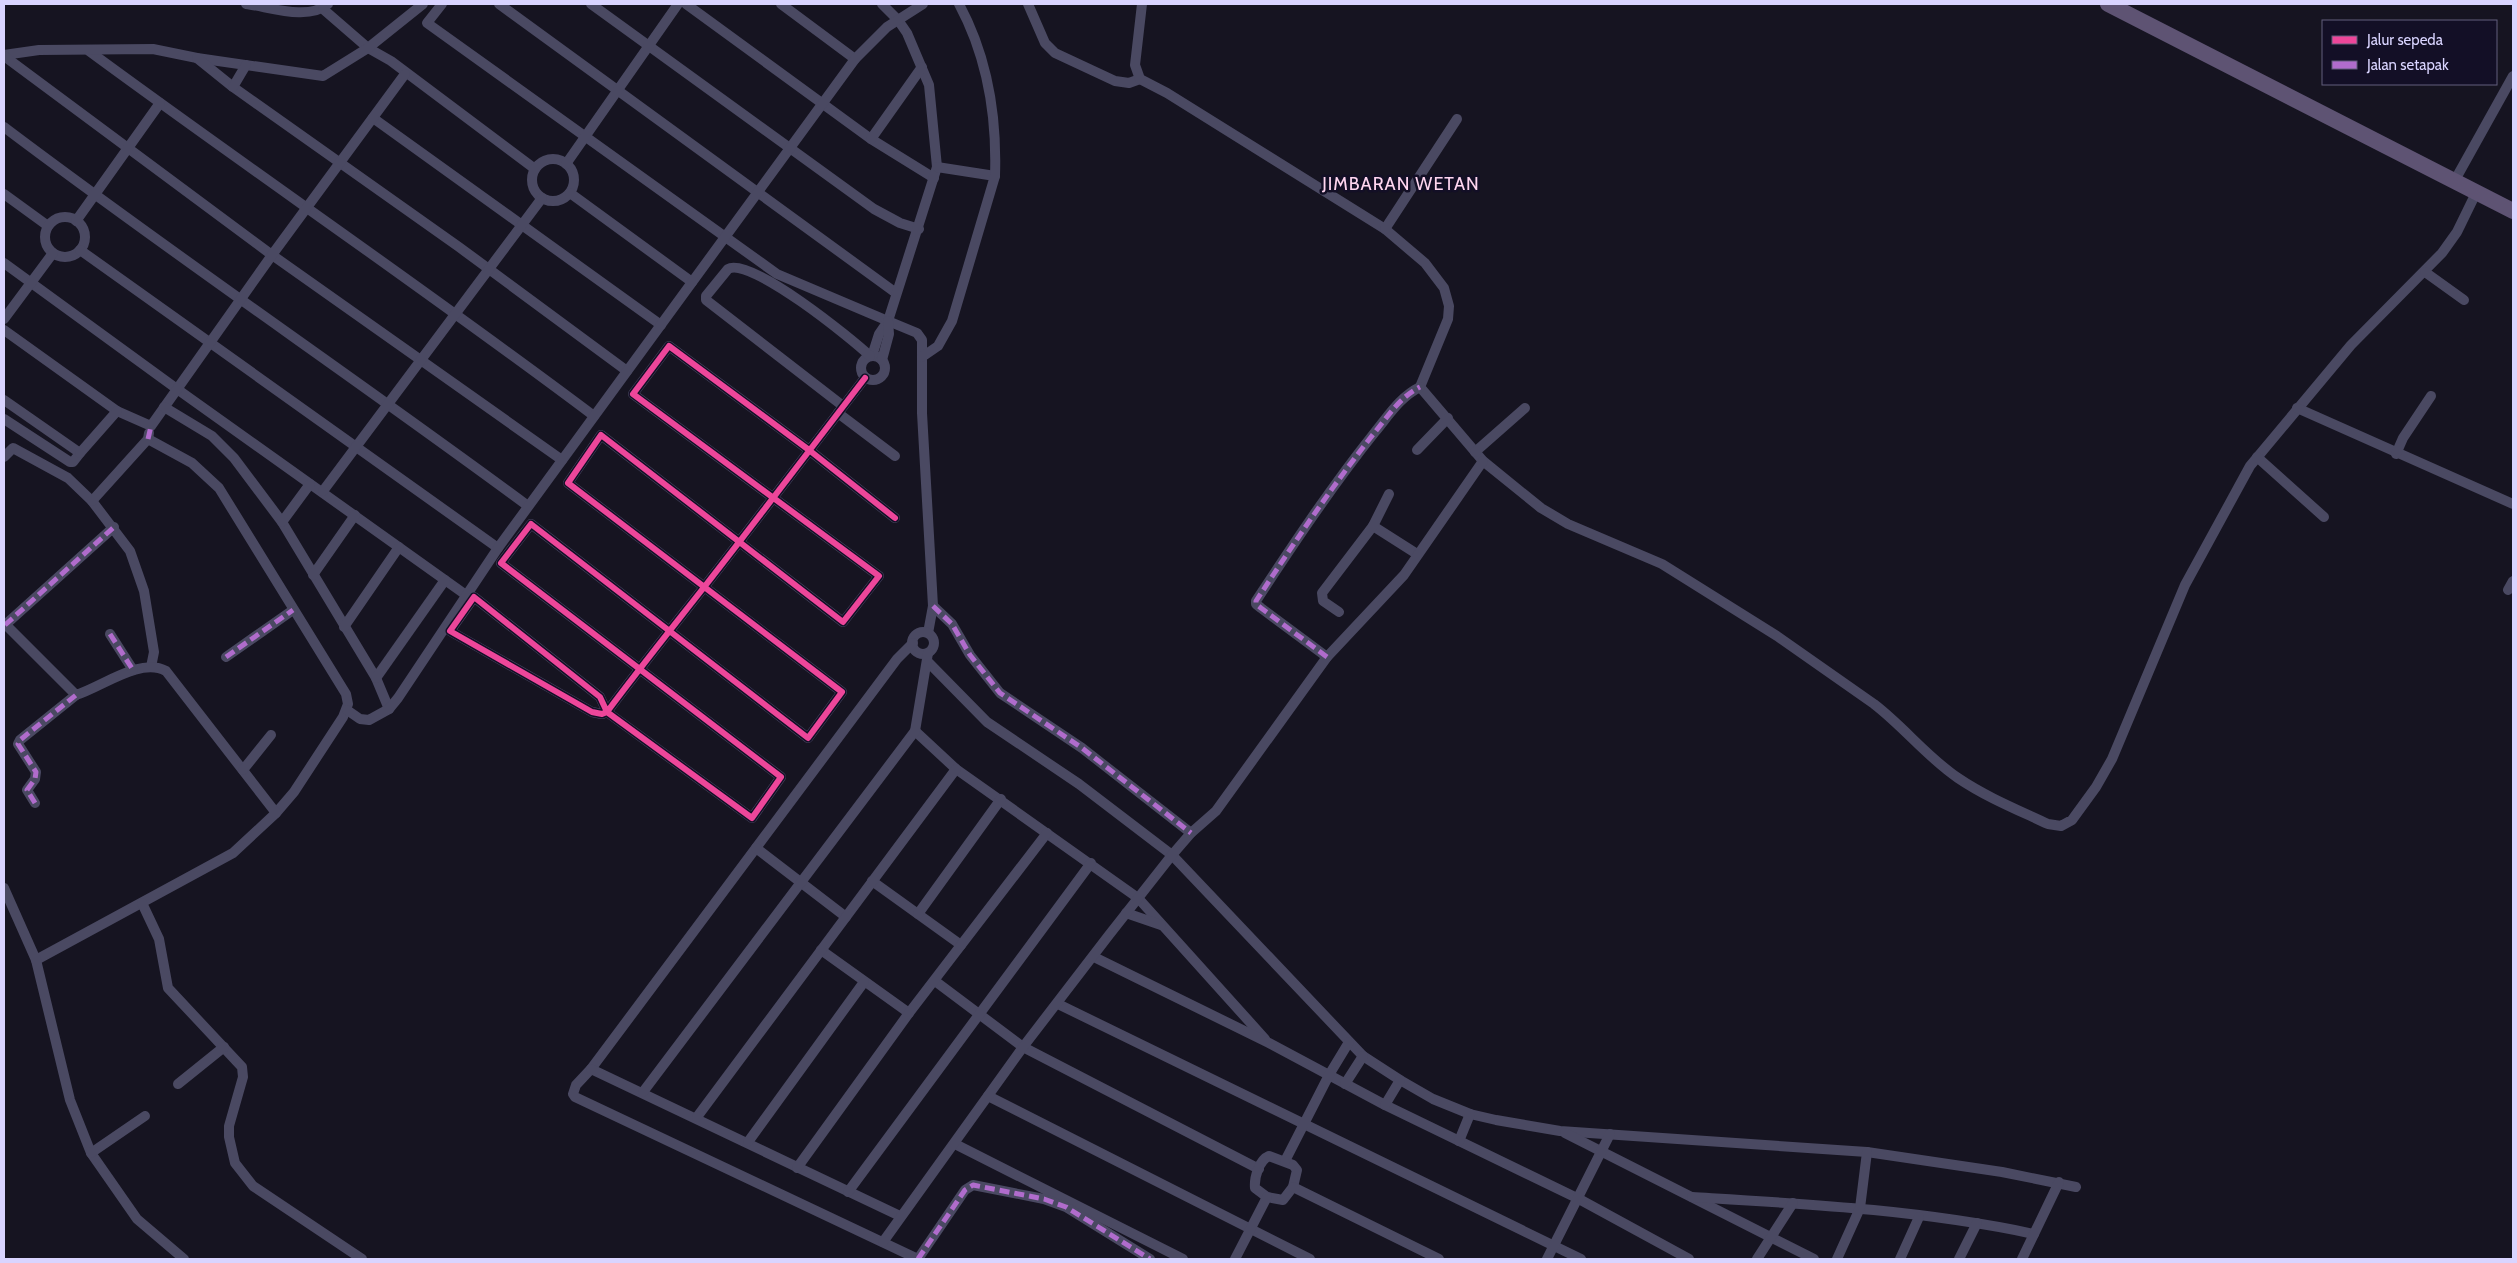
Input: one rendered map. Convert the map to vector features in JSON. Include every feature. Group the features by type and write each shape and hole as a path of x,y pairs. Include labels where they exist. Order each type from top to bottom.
{"main road":[{"path":"2108,4 2513,210"}],"street":[{"path":"246,4 297,12 326,6 368,48 535,169"},
{"path":"4,56 39,50 153,49 197,58 323,76 368,48 423,4"},
{"path":"427,23 442,4"},
{"path":"500,4 896,293"},
{"path":"592,4 874,209 900,223 919,229"},
{"path":"566,164 678,4"},
{"path":"686,4 871,139 934,178"},
{"path":"781,4 855,59"},
{"path":"347,710 360,719 369,720 389,709 528,506 855,59 880,33 923,4"},
{"path":"922,357 938,346 952,321 995,176 996,158 983,61 968,21 959,4"},
{"path":"1028,4 1045,43 1055,53 1115,81 1129,82 1140,80 1167,93 1385,229 1426,263 1440,280 1448,300 1448,319 1420,387 1402,399 1359,452 1300,534 1256,601 1256,604 1261,608 1327,657"},
{"path":"1140,80 1135,65 1142,4"},
{"path":"875,358 879,334 888,321 919,229 936,167 931,95 922,67 907,33 887,5"},
{"path":"414,12 586,135 725,238 787,280 920,335 922,340 922,413 933,606 928,634 934,642 928,658 915,731 800,881 643,1092"},
{"path":"89,51 160,104 457,314 594,416"},
{"path":"4,56 272,254 562,460"},
{"path":"197,58 233,87 489,269 627,372"},
{"path":"233,87 246,65"},
{"path":"871,139 922,67"},
{"path":"92,501 150,432 164,407 272,254 405,74"},
{"path":"2455,180 2513,76"},
{"path":"76,221 160,104"},
{"path":"373,118 661,325"},
{"path":"1385,229 1458,119"},
{"path":"4,127 95,196 389,403 528,506"},
{"path":"553,159 566,164 574,177 570,193 557,201 542,198 536,194 532,182 535,169 546,160 553,159"},
{"path":"936,167 995,176"},
{"path":"1420,387 1483,461 1541,508 1568,524 1662,564 1777,636 1888,716 1919,747 1959,779 2057,827 2072,820 2091,795 2112,759 2185,585 2233,494 2257,457 2351,345 2425,272 2457,232 2477,191"},
{"path":"570,193 692,282"},
{"path":"4,194 48,226"},
{"path":"324,491 542,198"},
{"path":"64,218 76,221 84,235 80,250 70,256 53,253 46,244 48,226 52,222 64,218"},
{"path":"80,250 498,548"},
{"path":"4,319 53,253"},
{"path":"4,263 310,484 324,491 355,516 466,595"},
{"path":"875,358 861,365 865,378 876,380 883,376 885,368 875,358 849,337 779,286 736,268 728,269 706,296 706,300 841,410 894,456"},
{"path":"2425,272 2464,300"},
{"path":"4,330 117,411 150,432 160,444 192,463 220,488 293,610 343,686 348,699 347,710 294,792 276,813 233,853 36,960"},
{"path":"865,378 841,410 809,450 772,498 739,541 705,586 670,630 639,668 607,712 602,714 592,712 450,631 474,597 600,697 607,712 752,818 781,777 639,668 502,563 531,524 670,630 808,738 842,692 705,586 568,483 601,434 739,541 843,622 879,576 772,498 633,394 669,346 809,450 895,518"},
{"path":"2396,454 2430,396"},
{"path":"4,400 80,452"},
{"path":"164,407 199,427 221,444 282,522 376,678 389,709"},
{"path":"1475,452 1525,408"},
{"path":"2297,408 2396,454 2513,504"},
{"path":"4,419 70,462 73,462 117,411"},
{"path":"1418,450 1448,418"},
{"path":"4,457 9,447 56,470 92,501 114,527 130,551 140,577 154,650 151,667"},
{"path":"2257,457 2324,517"},
{"path":"882,1242 955,1144 1023,1047 1058,1004 1126,913 1172,855 1194,831 1209,819 1327,657 1404,575 1483,461"},
{"path":"282,522 310,484"},
{"path":"1339,612 1323,601 1322,593 1373,526 1389,494"},
{"path":"313,576 355,516"},
{"path":"1373,526 1417,554"},
{"path":"76,694 4,624 114,527"},
{"path":"344,627 399,547"},
{"path":"376,678 444,580"},
{"path":"933,606 952,624 970,655 1000,693 1082,748 1194,831"},
{"path":"226,657 293,610"},
{"path":"110,634 133,670"},
{"path":"928,634 918,634 913,643 897,658 592,1069 574,1088 573,1094 575,1097 918,1259 965,1190 973,1185 1044,1199 1066,1208 1150,1259"},
{"path":"913,643 918,652 928,658 987,722 1079,784 1172,855 1363,1056 1433,1099 1470,1114 1560,1131 1867,1152 2059,1182 2076,1187"},
{"path":"35,803 27,790 36,772 18,744 20,740 76,694 94,689 133,670 151,667 162,669 172,677 276,813"},
{"path":"915,731 956,769 1001,799 1138,898 1269,1043"},
{"path":"242,770 272,735"},
{"path":"697,1117 956,769"},
{"path":"918,914 1001,799"},
{"path":"797,1168 909,1012 935,981 1047,833"},
{"path":"756,848 846,917"},
{"path":"848,1192 1091,864"},
{"path":"872,881 961,945"},
{"path":"4,888 36,960 70,1100 91,1153 138,1218 184,1259"},
{"path":"142,902 159,938 168,988 240,1064 243,1071 229,1126 229,1137 235,1164 253,1186 362,1259"},
{"path":"1126,913 1163,926"},
{"path":"821,950 909,1012"},
{"path":"1094,957 1269,1043 1385,1105 1579,1199 1689,1259"},
{"path":"935,981 1023,1047 1259,1169"},
{"path":"748,1142 864,982"},
{"path":"1058,1004 1581,1259"},
{"path":"1285,1161 1329,1075 1349,1042"},
{"path":"178,1084 224,1047"},
{"path":"1345,1084 1363,1056"},
{"path":"592,1069 697,1117 797,1168 900,1216"},
{"path":"1385,1105 1400,1080"},
{"path":"988,1096 1310,1259"},
{"path":"1459,1141 1470,1114"},
{"path":"91,1153 145,1116"},
{"path":"1560,1131 1814,1259"},
{"path":"1548,1259 1610,1134"},
{"path":"955,1144 1183,1259"},
{"path":"1837,1259 1860,1208 1867,1152"},
{"path":"1268,1156 1293,1165 1296,1170 1293,1188 1283,1200 1267,1198 1255,1188 1259,1169 1268,1156"},
{"path":"2022,1259 2059,1182"},
{"path":"1293,1188 1439,1259"},
{"path":"1692,1197 1860,1208 1977,1223 2034,1234"},
{"path":"1235,1259 1267,1198"},
{"path":"1757,1259 1794,1203"},
{"path":"1900,1259 1919,1216"},
{"path":"1959,1259 1977,1223"}],"marked path":[{"path":"1327,657 1261,608 1256,604 1256,601 1359,452 1395,407 1406,396 1420,387"},
{"path":"148,439 151,426"},
{"path":"5,625 114,527"},
{"path":"933,606 952,624 970,655 1000,693 1082,748 1191,833"},
{"path":"226,657 293,610"},
{"path":"110,634 133,670"},
{"path":"35,803 27,790 35,779 36,772 18,744 20,740 76,695"},
{"path":"918,1259 965,1190 973,1185 1044,1199 1066,1207 1150,1259"}],"cycle path":[{"path":"865,378 845,404 825,430 805,456 785,482 765,508 745,534 725,560 705,586 693,602 680,617 668,633 643,664 631,680 607,712 602,714 592,712 450,631 474,597 600,697 607,712 752,818 781,777 501,563 531,524 808,738 842,692 568,483 601,435 843,622 879,576 633,394 669,346 809,450 895,518"}],"district":[{"name":"JIMBARAN WETAN","path":"1401,184"}]}
